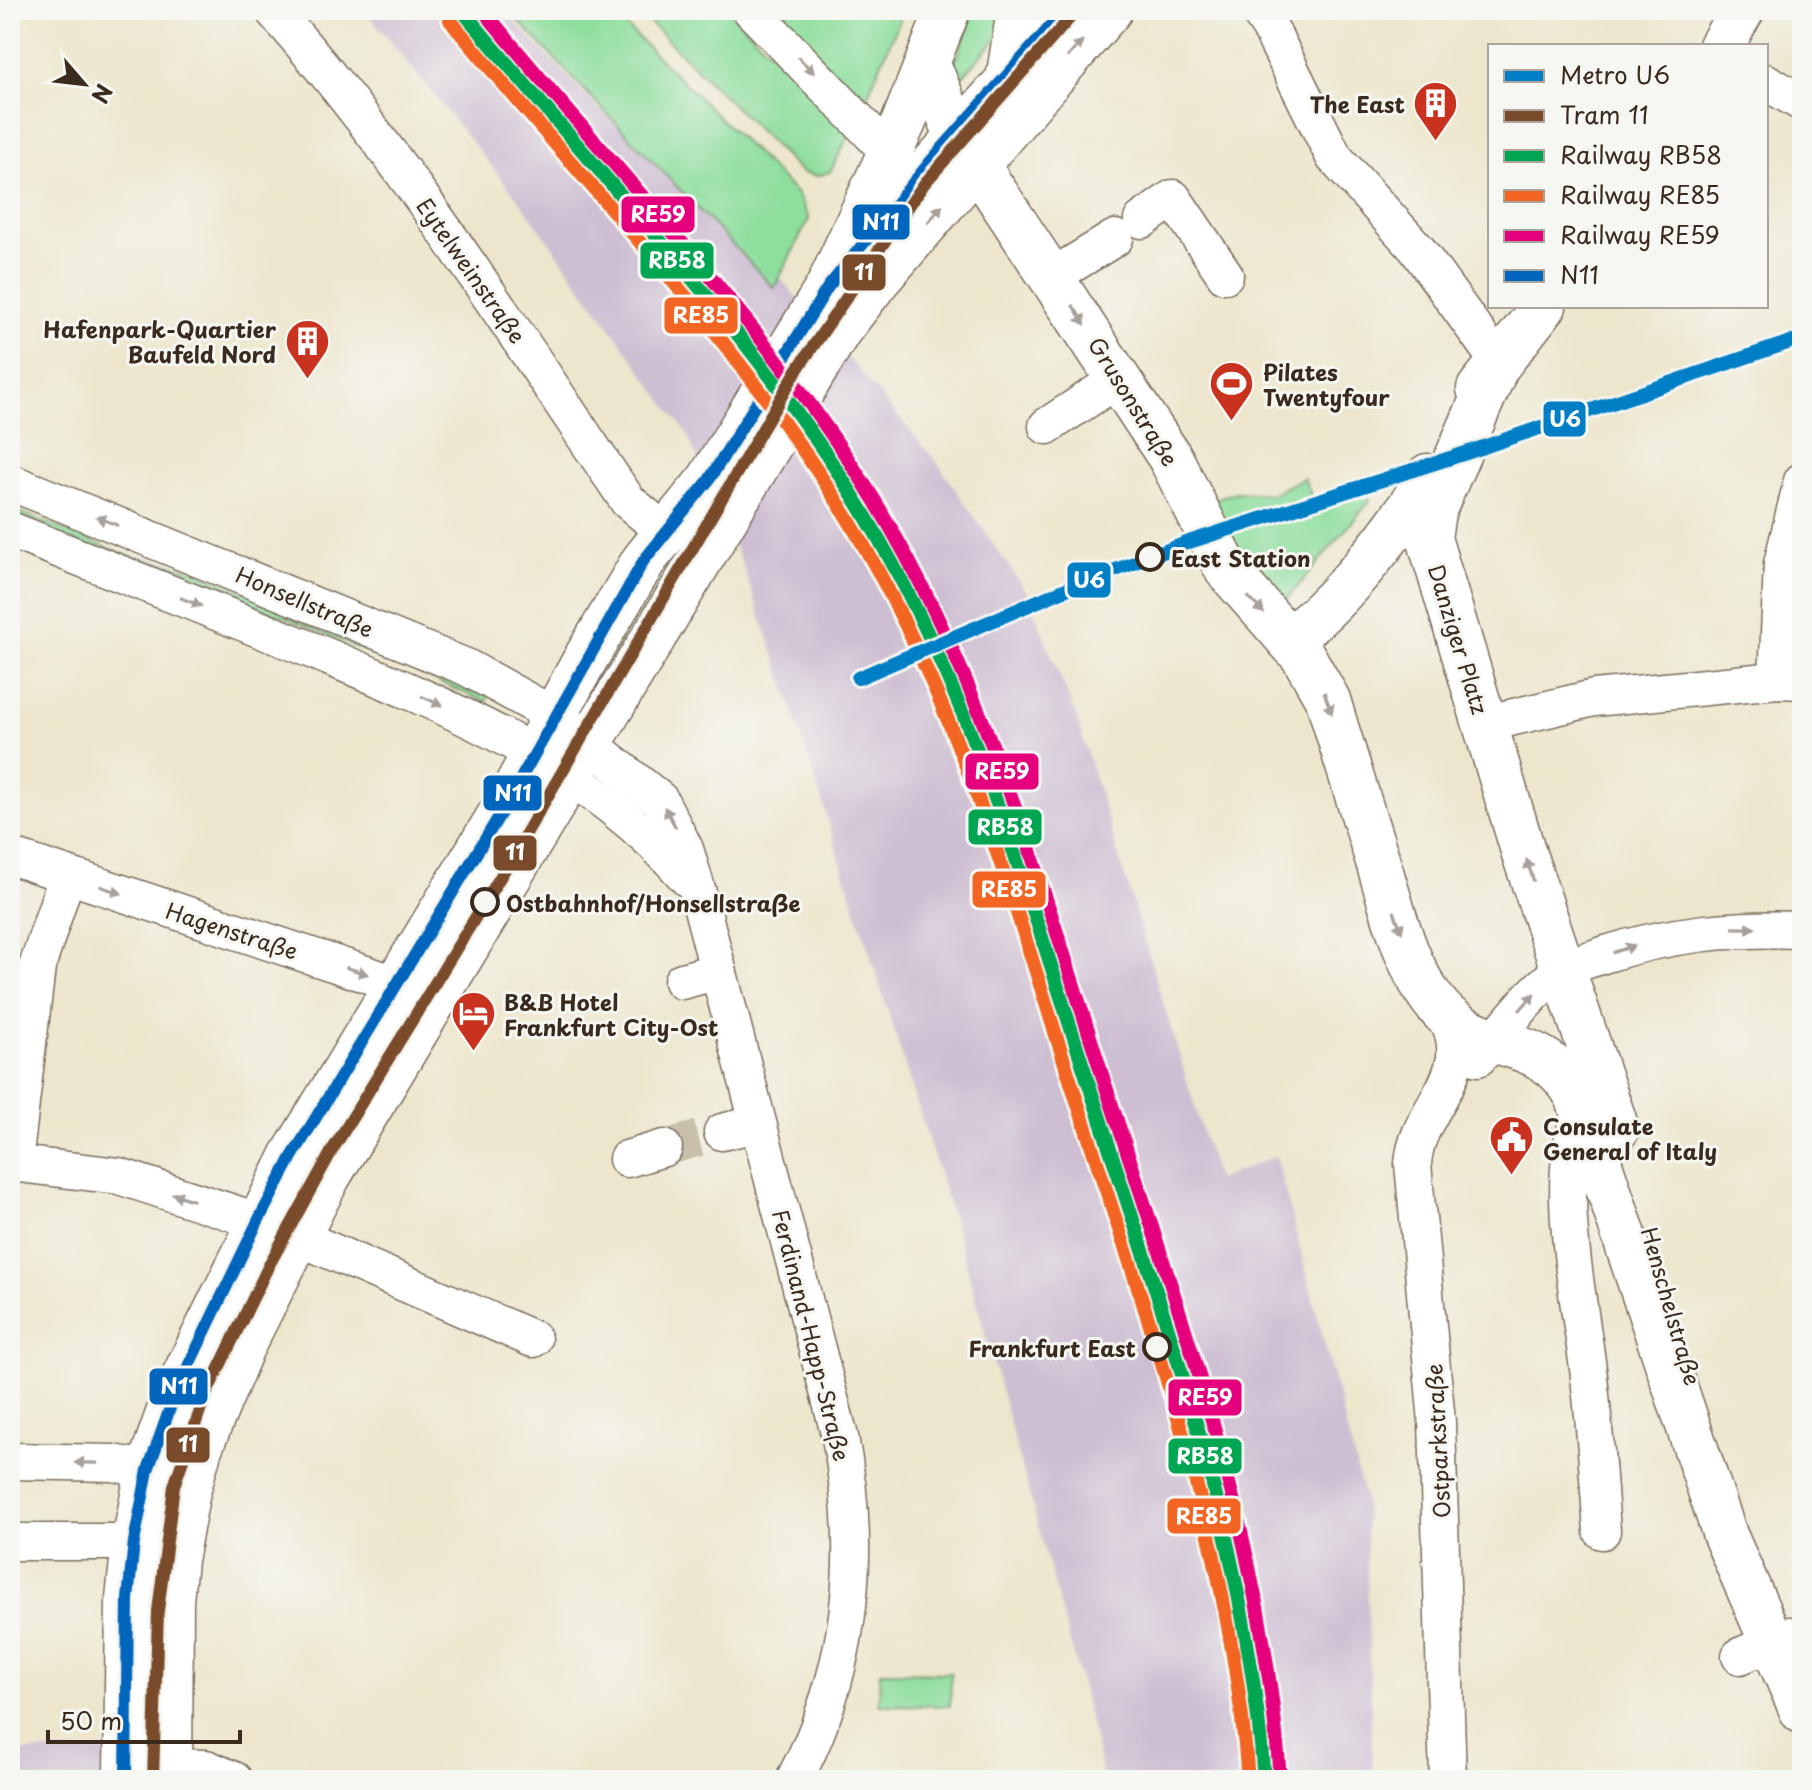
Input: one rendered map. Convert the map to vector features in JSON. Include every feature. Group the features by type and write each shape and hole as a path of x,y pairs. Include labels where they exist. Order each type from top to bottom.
{"main road":[{"path":"564,757 553,715 629,584 665,532 709,480 828,287 896,139 948,10"},
{"path":"965,150 997,120 1010,73 1019,10"},
{"path":"126,1780 128,1599 134,1542 148,1470 175,1394 564,757 839,330 965,150 1110,10"},
{"name":"Grusonstraße","path":"928,64 965,150 1053,276 1177,469 1227,570 1287,638"},
{"path":"1496,1039 1469,1029 1444,1013 1422,981 1408,949 1320,681 1287,638 1315,587 1379,515 1421,454 1491,374 1542,308"},
{"name":"Danziger Platz","path":"1491,374 1428,526 1429,538 1558,957"},
{"path":"167,1776 171,1601 214,1410 277,1229 292,1157 396,984 564,757"},
{"name":"Henschelstraße","path":"1558,957 1648,1224 1775,1649"},
{"name":"Henschelstraße","path":"1496,1039 1553,1064 1572,1086 1725,1535 1802,1711"},
{"path":"148,1470 176,1480 194,1502"},
{"path":"134,1542 194,1502"},
{"path":"128,1705 167,1776"}],"street":[{"name":"Eytelweinstraße","path":"273,10 334,79 455,242 628,501 665,532"},
{"path":"751,10 896,139"},
{"path":"1010,73 1065,10"},
{"path":"1264,18 1334,157 1417,249 1491,374"},
{"path":"1768,83 1802,103"},
{"path":"828,287 965,150"},
{"path":"1053,276 1173,198 1225,275"},
{"path":"1047,426 1120,378"},
{"path":"1484,724 1594,698 1790,681 1792,596 1782,564 1802,481"},
{"name":"Honsellstraße","path":"10,482 466,667 553,715"},
{"name":"Honsellstraße","path":"10,530 393,684 564,757"},
{"name":"Ferdinand-Happ-Straße","path":"564,757 642,784 670,814 697,889 840,1437 854,1530 850,1605 838,1668 821,1725 794,1780"},
{"name":"Hagenstraße","path":"10,856 396,984"},
{"path":"67,875 37,967 12,1163 119,1176 277,1229 533,1339"},
{"path":"1496,1039 1537,991 1558,957 1686,933 1733,928 1802,930"},
{"path":"682,981 718,971"},
{"name":"Ostparkstraße","path":"1444,1013 1454,1033 1455,1060 1417,1140 1413,1164 1436,1407 1448,1780"},
{"name":"Ostparkstraße","path":"1435,1107 1496,1039"},
{"path":"1582,1109 1567,1159 1569,1215 1590,1382 1602,1531"},
{"path":"722,1132 756,1124"},
{"path":"627,1159 664,1148"},
{"path":"10,1461 114,1463 148,1470"},
{"path":"10,1542 134,1542"},
{"path":"167,1776 206,1768 234,1780"}],"shaded area":[{"path":"365,10 503,10 594,104 780,278 936,461 1027,593 1077,719 1217,1180 1276,1156 1365,1500 1373,1780 1104,1780 1077,1668 957,1231 787,691 741,561 687,434 522,204"},
{"path":"10,1751 180,1752 242,1780 10,1780"}],"green space":[{"path":"508,10 610,10 798,195 809,219 774,288"},
{"path":"637,10 728,10 851,132 830,172 816,176 801,172"},
{"path":"770,10 904,10 865,101"},
{"path":"974,10 1007,10 1004,30 953,87 952,72"},
{"path":"1304,478 1312,498 1363,478 1370,501 1288,598 1277,603 1202,503 1236,492 1271,494"},
{"path":"10,508 123,554 191,569 489,696 486,702 196,580 144,568 10,516"},
{"path":"880,1672 951,1673 950,1706 879,1705"}],"tunnel":[{"path":"664,1148 722,1132"}],"metro line":[{"name":"U6","path":"858,678 1071,587 1189,542 1466,453 1802,338"}],"tram line":[{"name":"11","path":"153,1780 158,1611 174,1486 204,1399 269,1265 333,1149 507,866 797,370 924,184 1077,10"}],"rail line":[{"name":"RB58","path":"462,10 670,252 770,376 817,440 860,507 899,576 934,648 966,720 1020,870 1148,1265 1199,1434 1240,1605 1255,1692 1264,1780"},
{"name":"RE59","path":"483,10 686,248 784,370 873,498 913,568 948,639 979,712 1033,860 1214,1428 1256,1602 1271,1690 1280,1779"},
{"name":"RE85","path":"450,20 656,261 755,384 845,514 919,654 979,800 1005,875 1183,1436 1224,1606 1239,1692 1248,1780"}],"transit line":[{"name":"N11","path":"126,1780 128,1599 134,1542 148,1470 175,1394 258,1221 292,1157 507,803 644,560 709,480 828,287 930,162 1065,10"}],"place":[{"name":"The East","path":"1436,142"},
{"name":"Hafenpark-Quartier Baufeld Nord","path":"307,380"},
{"name":"Pilates Twentyfour","path":"1232,423"},
{"name":"East Station","path":"1150,557"},
{"name":"Ostbahnhof/Honsellstraße","path":"485,902"},
{"name":"B&B Hotel Frankfurt City-Ost","path":"473,1053"},
{"name":"Consulate General of Italy","path":"1512,1177"},
{"name":"Frankfurt East","path":"1157,1347"}]}
